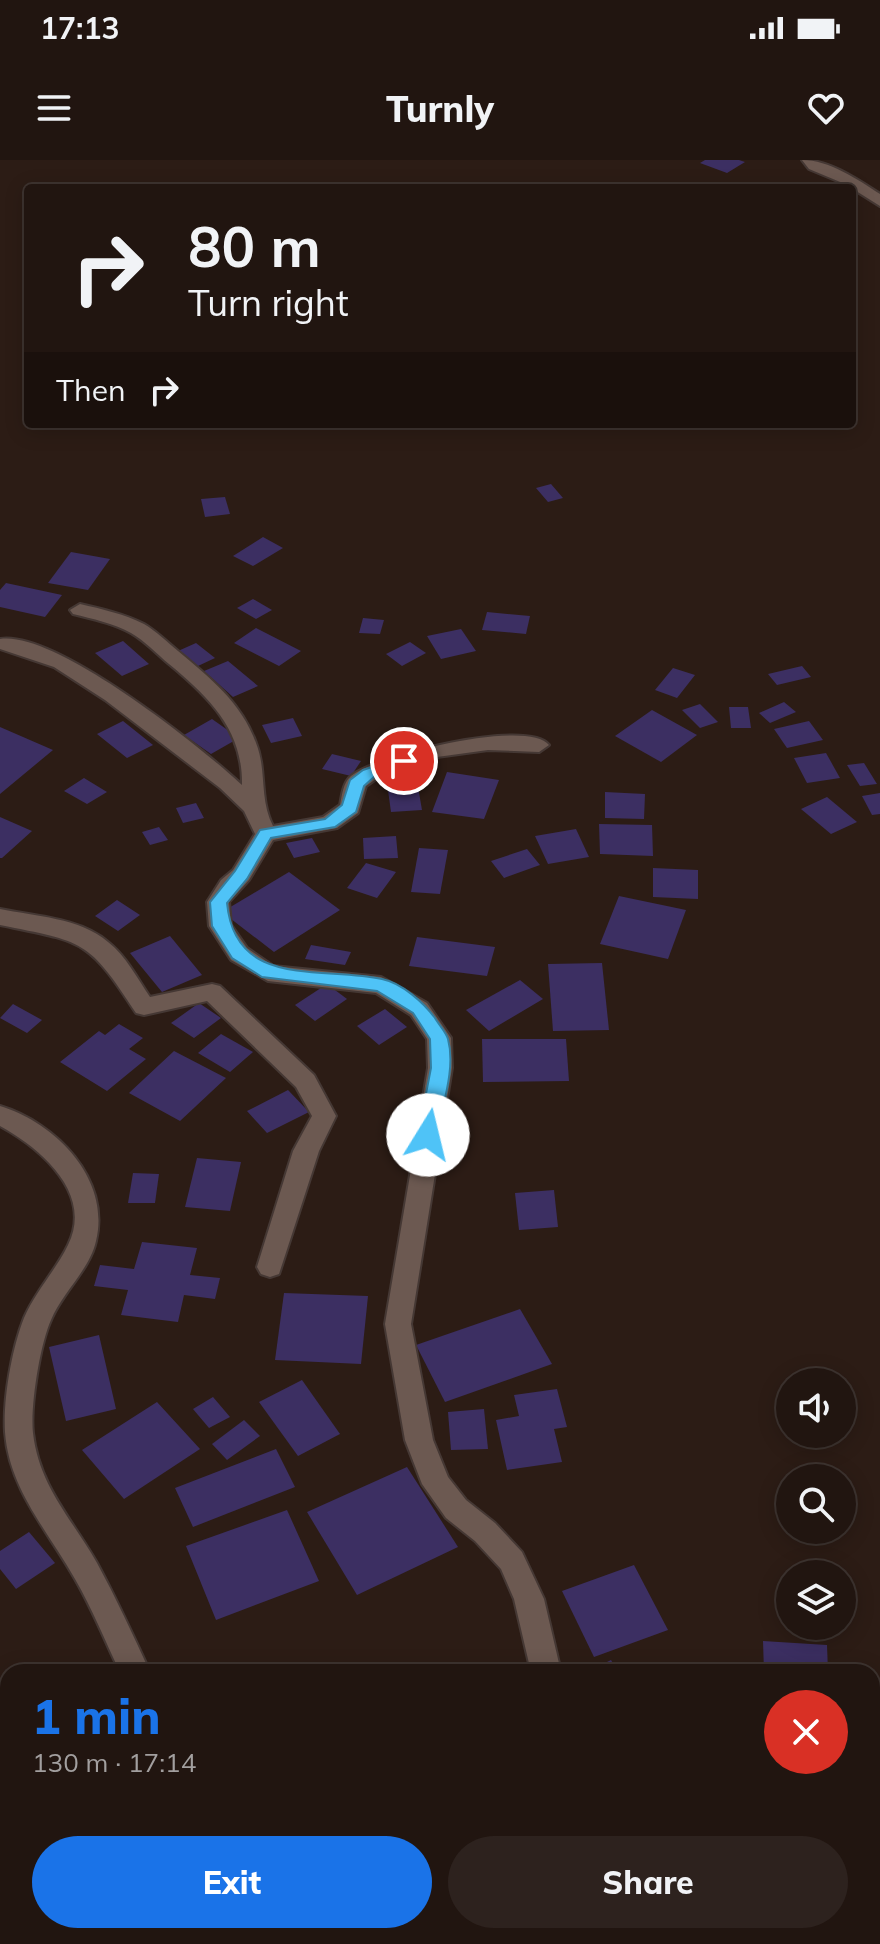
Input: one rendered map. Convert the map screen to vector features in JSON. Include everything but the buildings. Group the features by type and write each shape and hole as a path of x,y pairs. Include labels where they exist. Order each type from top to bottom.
{"street":[{"path":"809,160 814,166 854,184"},
{"path":"856,185 880,201"},
{"path":"80,610 114,618 140,630 213,690 234,716 247,745 253,778 253,808"},
{"path":"5,644 44,653 94,683 216,770 253,808 266,834"},
{"path":"539,745 488,743 434,751 369,774 356,783 350,808 329,823 266,834 241,875 218,902 220,926 239,954 268,973 381,985 419,1009 439,1038 440,1068 398,1324 419,1440 436,1484 456,1509 485,1532 512,1561 529,1599 544,1664"},
{"path":"0,917 61,931 96,943 112,960 144,1007 212,992 305,1081 324,1116 306,1151 270,1267"},
{"path":"0,1115 31,1132 72,1168 87,1208 83,1243 37,1319 21,1389 19,1433 34,1490 86,1571 131,1664"}],"route":[{"path":"404,761 369,774 356,783 350,808 329,823 266,834 241,875 229,885 218,902 220,926 239,954 268,973 381,985 419,1009 439,1038 440,1068 428,1135"}]}
